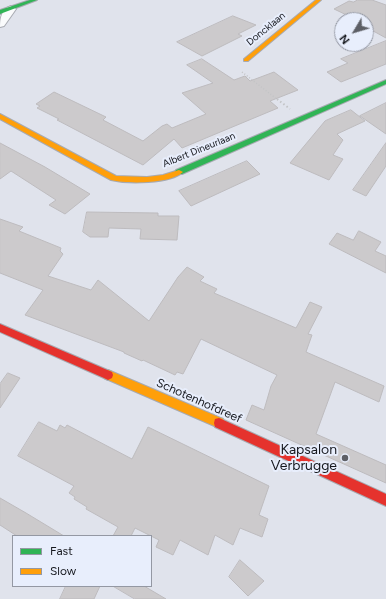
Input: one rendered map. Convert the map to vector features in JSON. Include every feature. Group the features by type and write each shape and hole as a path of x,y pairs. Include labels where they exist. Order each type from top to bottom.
{"street":[{"path":"0,12 35,0"},
{"name":"Doncklaan","path":"246,60 319,0"},
{"path":"0,24 11,9"},
{"name":"Albert Dineurlaan","path":"0,116 114,178 151,180 170,176 386,82"},
{"name":"Schotenhofdreef","path":"0,328 216,421 386,500"}],"path":[{"path":"246,60 234,67 301,119"}],"building":[{"path":"358,0 372,0 386,5 386,38 374,31 374,12 340,12 334,9 349,1 353,2"},
{"path":"233,16 256,25 238,34 242,36 202,56 177,42"},
{"path":"386,41 386,64 341,82 327,72 348,63 341,59 358,52 374,52 374,46"},
{"path":"202,59 234,80 245,76 250,81 274,72 298,90 270,101 278,108 182,148 174,139 143,165 37,108 40,106 36,104 54,92 106,117 103,120 143,141 162,126 167,124 172,128 206,114 182,93 213,83 187,65"},
{"path":"386,103 386,134 360,116"},
{"path":"351,110 365,121 337,134 343,140 333,155 343,159 329,180 290,163 325,121"},
{"path":"0,143 45,167 90,194 65,214 49,205 56,200 11,171 0,179"},
{"path":"386,143 386,166 366,196 353,190"},
{"path":"247,161 260,174 191,206 179,191"},
{"path":"87,212 158,213 158,216 179,216 177,240 140,239 141,229 109,228 108,237 90,237 83,232"},
{"path":"0,219 23,227 19,231 61,248 60,251 63,254 48,276 91,290 98,280 149,321 178,277 187,267 204,277 200,281 217,289 214,293 296,328 310,302 322,307 308,334 312,335 306,352 384,386 379,402 335,382 316,434 386,465 386,483 246,420 252,405 264,410 271,386 277,375 201,339 183,374 177,372 175,375 124,352 25,315 43,290 0,273"},
{"path":"359,231 381,242 375,251 386,256 386,273 329,244 337,233 353,240"},
{"path":"8,373 20,378 0,408 0,384"},
{"path":"39,422 57,431 60,425 65,428 67,425 132,459 148,427 269,486 259,515 268,519 262,537 240,528 233,545 215,535 208,555 180,540 173,555 156,547 159,540 152,536 152,535 135,528 132,535 114,535 118,527 86,509 87,507 74,499 75,497 69,493 74,486 18,456"},
{"path":"0,498 62,535 15,535 0,525"},
{"path":"240,560 264,581 248,596 229,577"},
{"path":"66,587 100,587 94,599 60,599"},
{"path":"115,587 146,587 166,599 135,599"}],"traffic: fast":[{"path":"0,12 35,0"},
{"path":"179,172 386,82"}],"traffic: slow":[{"path":"246,60 319,0"},
{"path":"0,116 114,178 147,180 179,172"},
{"path":"108,375 219,423"}],"traffic: jam":[{"path":"0,328 108,375"},
{"path":"219,423 386,500"}],"place":[{"name":"Kapsalon Verbrugge","path":"345,458"}]}
